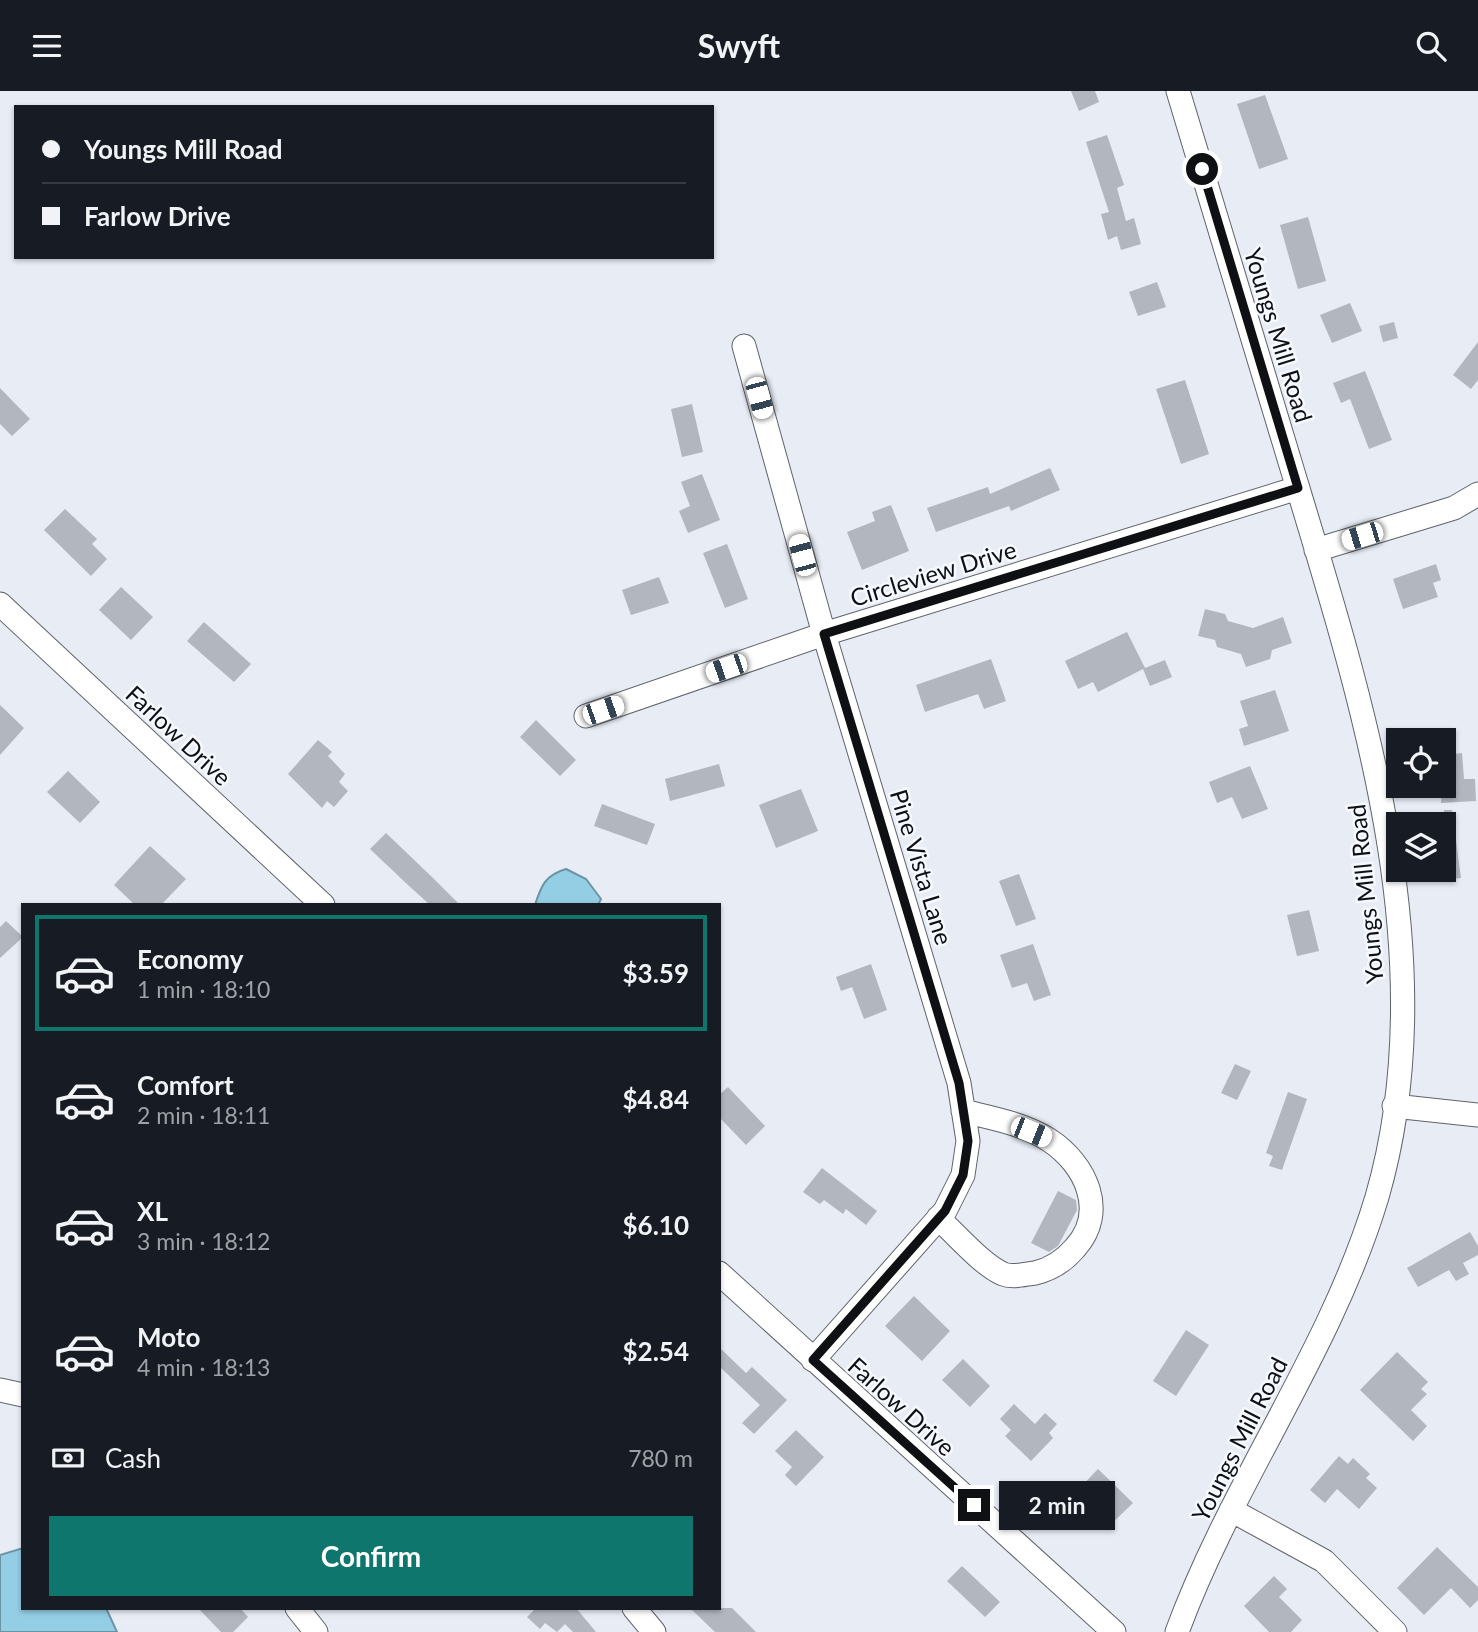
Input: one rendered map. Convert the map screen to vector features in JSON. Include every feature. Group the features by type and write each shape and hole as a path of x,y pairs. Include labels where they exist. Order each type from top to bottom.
{"street":[{"name":"Youngs Mill Road","path":"1177,1632 1231,1510 1345,1287 1376,1199 1394,1106 1403,1018 1400,946 1390,860 1362,705 1178,91"},
{"name":"Pine Vista Lane","path":"744,346 824,634 959,1083 968,1141 963,1175 938,1219 813,1360"},
{"name":"Circleview Drive","path":"586,716 824,634 1298,488"},
{"path":"1316,550 1454,508 1478,494"},
{"name":"Farlow Drive","path":"0,604 321,903"},
{"path":"1394,1106 1478,1115"},
{"path":"938,1219 994,1268 1014,1276 1049,1270 1066,1259 1087,1232 1092,1214 1091,1193 1082,1174 1068,1155 1048,1139 963,1111"},
{"name":"Farlow Drive","path":"721,1275 1114,1632"},
{"path":"0,1390 21,1395"},
{"path":"1231,1510 1324,1561 1395,1632"},
{"path":"299,1610 316,1632"},
{"path":"636,1610 654,1632"}],"water":[{"path":"566,869 586,879 601,899 599,903 536,903 539,892 553,874"},
{"path":"21,1549 21,1610 107,1610 117,1632 0,1632 0,1555"}],"building":[{"path":"1071,91 1095,91 1099,102 1079,111"},
{"path":"1265,95 1288,159 1259,169 1237,104"},
{"path":"1107,135 1124,185 1117,188 1126,221 1134,218 1141,244 1121,250 1117,236 1108,240 1101,214 1109,212 1086,142"},
{"path":"1308,217 1326,281 1298,289 1280,225"},
{"path":"1157,282 1166,307 1138,316 1129,292"},
{"path":"1350,303 1362,331 1332,343 1320,315"},
{"path":"1394,322 1398,338 1383,342 1379,326"},
{"path":"1478,342 1478,380 1471,389 1453,375"},
{"path":"1365,371 1392,440 1369,449 1350,399 1341,403 1333,383"},
{"path":"1185,380 1209,454 1181,464 1156,389"},
{"path":"0,388 30,419 12,436 0,424"},
{"path":"692,404 703,452 682,457 671,409"},
{"path":"1050,468 1060,490 1011,511 1009,506 936,532 927,508 988,487 990,494"},
{"path":"702,474 720,520 688,533 679,511 690,506 681,482"},
{"path":"891,505 909,551 862,570 847,532 875,521 872,512"},
{"path":"65,509 97,539 92,544 107,559 91,576 44,530"},
{"path":"727,544 748,599 725,608 703,553"},
{"path":"1436,564 1441,580 1433,583 1438,597 1403,609 1393,579"},
{"path":"659,577 669,603 631,615 622,590"},
{"path":"121,587 153,617 131,640 99,610"},
{"path":"1205,609 1225,614 1228,621 1253,628 1283,617 1292,643 1272,650 1270,659 1246,667 1241,654 1217,647 1215,640 1198,636"},
{"path":"204,622 251,664 234,682 187,641"},
{"path":"1127,632 1145,668 1165,660 1172,677 1150,686 1143,669 1098,692 1093,682 1078,689 1065,661"},
{"path":"991,659 1006,701 984,709 978,694 925,712 916,685"},
{"path":"1275,690 1289,731 1244,746 1239,729 1248,726 1240,701"},
{"path":"0,705 24,728 0,755"},
{"path":"536,720 576,760 560,776 520,737"},
{"path":"318,740 332,752 328,756 345,774 339,782 348,791 334,807 327,801 322,808 288,774"},
{"path":"1462,753 1464,779 1475,779 1476,801 1441,803 1441,798 1456,798 1456,754"},
{"path":"719,764 725,786 670,801 665,779"},
{"path":"1250,766 1268,809 1242,819 1232,797 1217,803 1209,782"},
{"path":"68,771 100,802 80,823 47,792"},
{"path":"801,789 818,831 776,848 759,805"},
{"path":"602,804 655,824 647,845 594,826"},
{"path":"386,833 458,903 428,903 370,849"},
{"path":"1456,840 1461,878 1456,879"},
{"path":"150,846 186,879 163,903 133,903 114,885"},
{"path":"1019,874 1036,919 1016,926 999,881"},
{"path":"1309,910 1319,951 1297,956 1287,915"},
{"path":"6,921 21,935 21,939 0,958 0,927"},
{"path":"1033,944 1051,995 1034,1001 1027,983 1012,988 1000,955"},
{"path":"871,964 887,1010 864,1019 852,987 841,991 836,977"},
{"path":"1235,1064 1251,1071 1237,1100 1221,1093"},
{"path":"728,1087 765,1126 746,1145 721,1119 721,1093"},
{"path":"1288,1092 1307,1099 1282,1170 1269,1166 1273,1156 1266,1153"},
{"path":"822,1168 877,1211 866,1225 846,1209 843,1214 824,1200 820,1204 803,1192"},
{"path":"1058,1191 1076,1200 1077,1210 1058,1246 1049,1252 1031,1243"},
{"path":"1470,1232 1478,1246 1478,1255 1463,1263 1469,1274 1456,1281 1449,1270 1418,1287 1407,1268"},
{"path":"914,1296 950,1331 922,1361 885,1326"},
{"path":"1186,1330 1209,1345 1176,1396 1153,1381"},
{"path":"721,1349 746,1373 752,1367 787,1400 754,1434 742,1423 760,1405 721,1368"},
{"path":"1397,1352 1428,1382 1421,1389 1427,1394 1411,1410 1427,1426 1413,1441 1360,1390"},
{"path":"963,1359 990,1386 970,1407 942,1380"},
{"path":"1014,1404 1035,1424 1045,1413 1057,1424 1049,1433 1053,1438 1031,1461 1005,1436 1011,1430 1000,1419"},
{"path":"796,1430 824,1457 796,1486 785,1475 792,1467 775,1451"},
{"path":"1339,1456 1348,1464 1353,1458 1370,1474 1366,1478 1377,1488 1359,1509 1337,1489 1325,1503 1310,1490"},
{"path":"1098,1469 1133,1503 1107,1528 1073,1495"},
{"path":"1437,1547 1478,1587 1478,1600 1470,1608 1451,1588 1424,1615 1397,1588"},
{"path":"962,1566 1000,1602 985,1617 947,1581"},
{"path":"1274,1576 1287,1589 1279,1597 1302,1620 1291,1632 1269,1632 1244,1606"},
{"path":"732,1608 756,1632 715,1632 692,1610"},
{"path":"200,1610 242,1610 248,1617 233,1632 221,1632"},
{"path":"534,1610 578,1610 596,1632 573,1632 565,1624 557,1632 545,1623 540,1629 527,1617"}],"route":[{"path":"974,1505 813,1360 945,1211 963,1175 968,1141 959,1083 824,634 1298,488 1202,169"}]}
